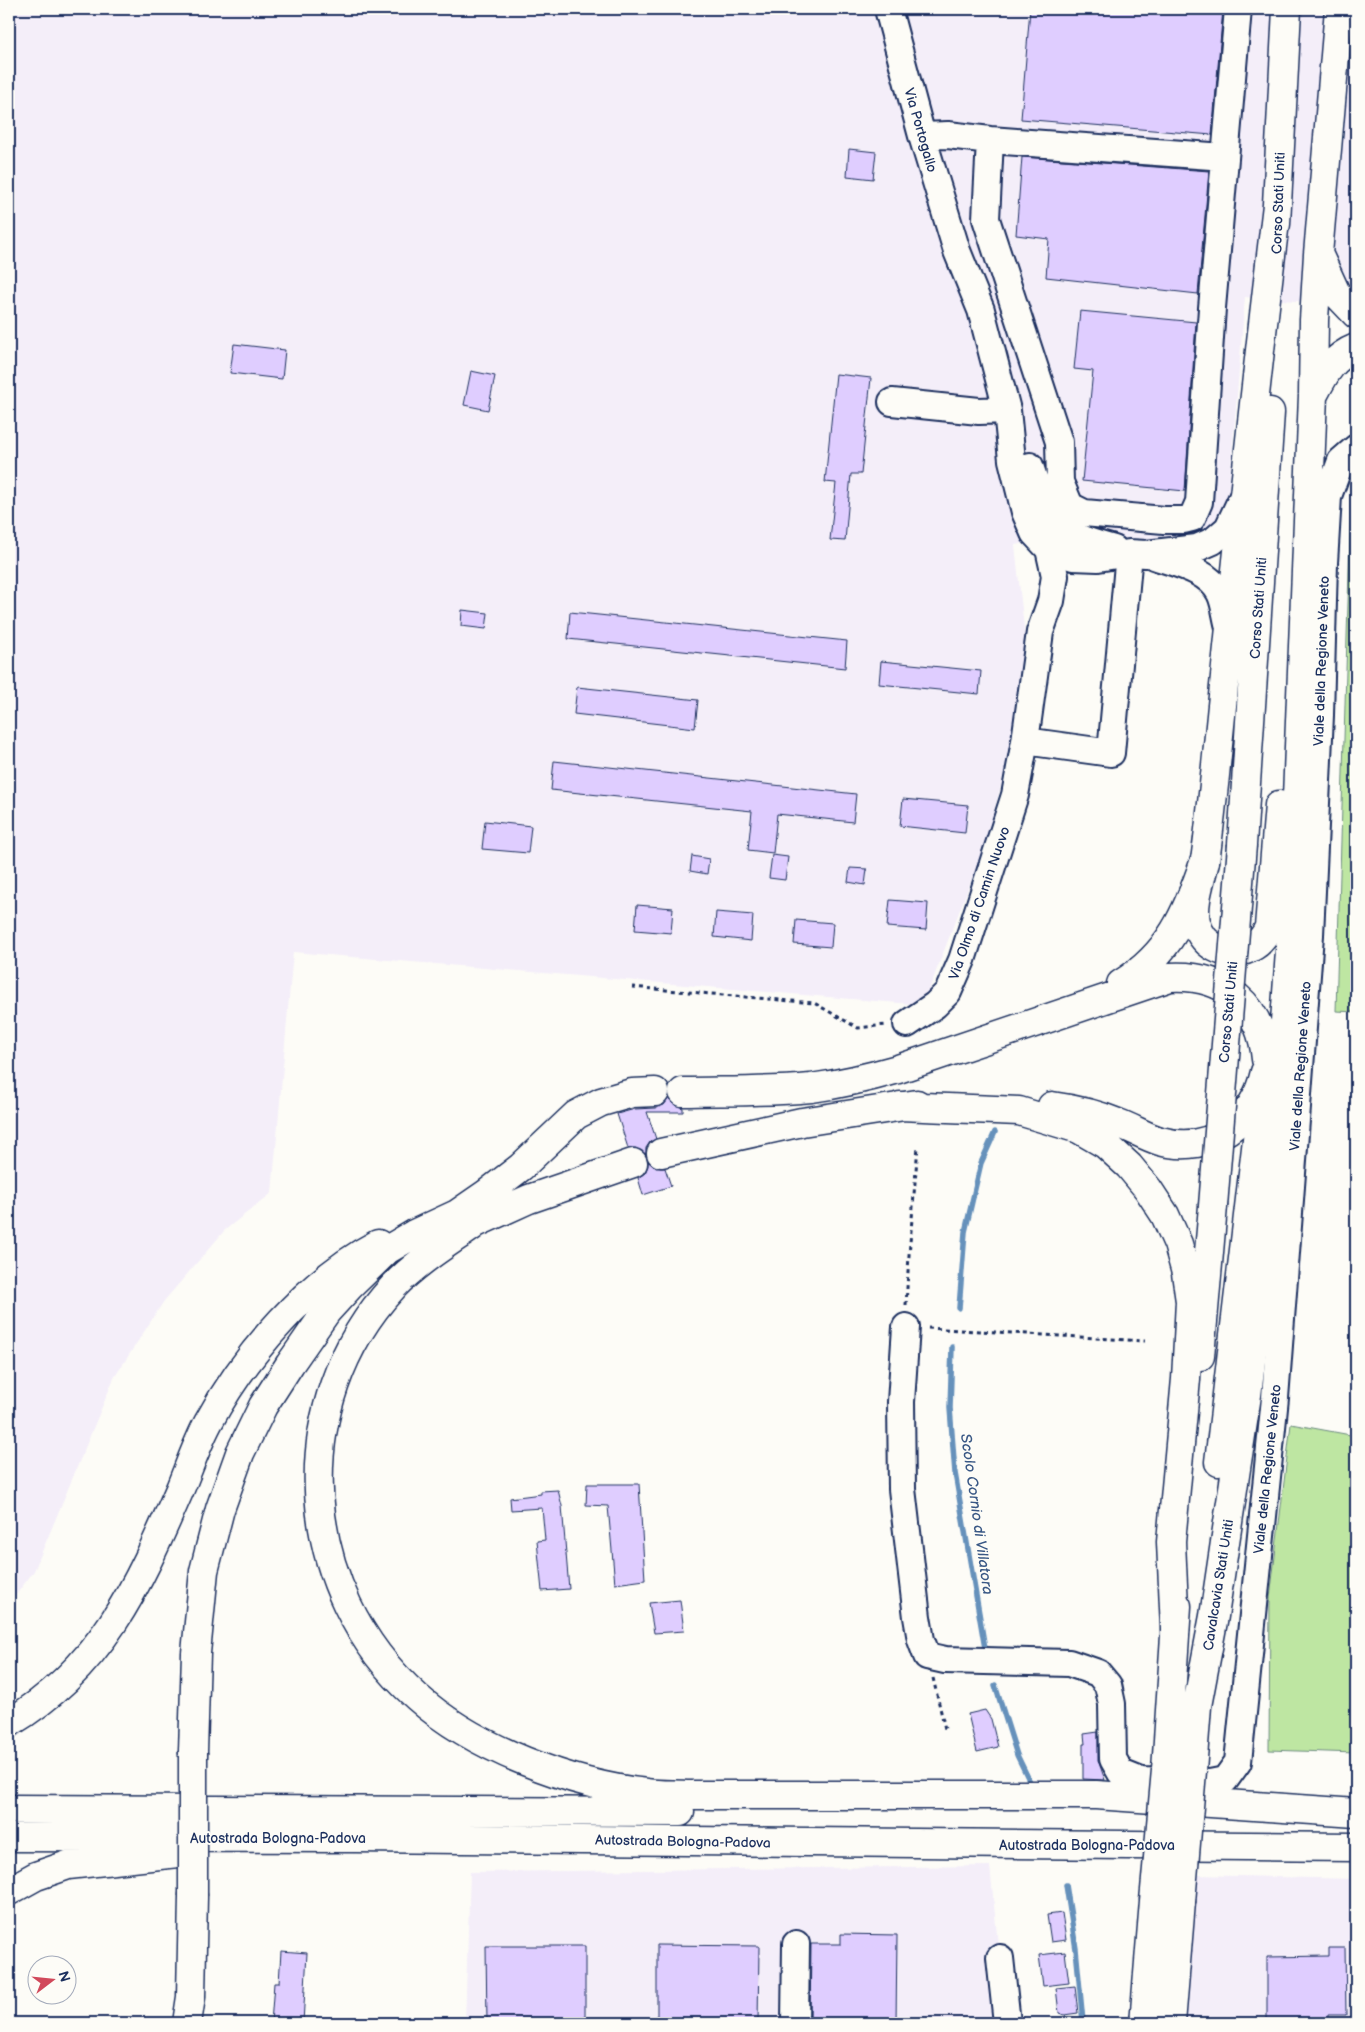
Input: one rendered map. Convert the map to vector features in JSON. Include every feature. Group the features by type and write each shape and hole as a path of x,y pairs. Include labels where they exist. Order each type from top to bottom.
{"main road":[{"name":"Corso Stati Uniti","path":"1213,1206 1242,845 1266,490 1287,9"},
{"path":"1277,205 1205,860 1195,914 1201,935 1209,944 1218,950 1229,952 1249,949 1258,943 1265,936 1270,922 1318,254 1339,9"},
{"path":"1318,254 1336,293 1356,314"},
{"path":"1313,395 1314,320"},
{"path":"1313,395 1333,361 1356,348"},
{"name":"Cavalcavia Stati Uniti","path":"1179,1770 1197,1706 1214,1616 1247,1395 1276,1148 1292,914 1313,395"},
{"path":"1197,1706 1200,1614 1265,1066 1279,904 1281,778"},
{"path":"1062,1014 1122,983 1151,961 1166,944 1180,922 1191,901 1205,860"},
{"path":"661,1153 802,1122 900,1106 978,1099 1026,1102 1092,1114 1160,1141 1190,1143 1223,1134 1244,1117 1258,1097 1265,1066 1261,1030 1251,1012 1236,995 1226,988 1200,978 1170,977 1155,980 1062,1014 898,1069 854,1081 812,1088 684,1092"},
{"path":"187,2023 191,1996 193,1752 196,1653 204,1571 223,1500 240,1453 263,1406 327,1311 387,1250 414,1234 457,1214 486,1194 521,1167 576,1115 601,1102 632,1092 654,1092"},
{"path":"900,1106 1019,1111 1079,1130 1105,1144 1129,1166 1148,1189 1165,1215 1178,1244 1186,1273 1190,1300 1186,1378 1171,1542 1175,1629"},
{"path":"365,1272 529,1199 633,1163"},
{"path":"9,1723 53,1692 78,1668 106,1634 132,1592 208,1424 250,1359 283,1320 321,1283 343,1265 367,1250 411,1227 486,1194"},
{"name":"Cavalcavia Stati Uniti","path":"1171,2023 1168,1901 1179,1770 1175,1629 1213,1206"},
{"path":"472,1226 410,1270 388,1293 364,1325 332,1391 318,1457 319,1506 324,1534 337,1581 346,1604 374,1651 388,1669 418,1698 445,1719 476,1738 529,1762 614,1788 648,1793 690,1795 1096,1795 1356,1814"},
{"name":"Autostrada Bologna-Padova","path":"9,1809 1356,1814"},
{"name":"Autostrada Bologna-Padova","path":"9,1837 355,1838 1356,1847"},
{"path":"9,1891 36,1876 68,1865 223,1848 355,1838"},
{"path":"1144,2023 1168,1901"}],"street":[{"name":"Via Portogallo","path":"888,9 922,136 957,251 981,310 1007,410 1050,518 1056,540"},
{"path":"990,140 986,218 1059,442 1060,482 1070,506 1084,513 1164,520 1192,518 1199,502 1238,9"},
{"path":"922,136 948,135 990,140 1225,157"},
{"path":"892,402 979,411 1007,410"},
{"name":"Viale della Regione Veneto","path":"927,1656 944,1660 1069,1663 1098,1673 1108,1686 1112,1704 1113,1759 1121,1773 1141,1781 1210,1783 1225,1780 1238,1762 1275,1398 1310,936 1328,496 1341,461 1356,448"},
{"path":"1138,553 1197,548 1213,541 1228,528 1244,492"},
{"path":"1056,540 1076,537 1193,570 1212,581 1221,595 1230,630"},
{"name":"Via Olmo di Camin Nuovo","path":"907,1024 935,1005 948,992 962,960 1014,795 1025,741 1040,632 1051,601 1055,576 1056,540"},
{"path":"1025,741 1111,753 1138,553"},
{"path":"906,1327 901,1402 902,1489 920,1640 927,1656"},
{"path":"795,2023 796,1944"},
{"path":"1000,1958 1007,2023"}],"path":[{"path":"632,987 814,1004 858,1028 907,1024"},
{"path":"918,1146 909,1255 906,1327 1145,1341"},
{"path":"927,1656 945,1729"}],"shaded area":[{"path":"9,9 1356,9 1356,306 1245,297 1227,517 1196,541 1098,537 1084,531 1015,545 1025,637 1016,719 1001,786 983,850 923,1005 293,952 272,1193 225,1230 164,1301 114,1378 34,1571 9,1604"},
{"path":"990,1866 1006,2023 465,2023 470,1872"},
{"path":"1196,1875 1356,1879 1356,2023 1182,2023"}],"green space":[{"path":"1356,464 1356,1012 1336,1011 1352,467"},
{"path":"1291,1424 1356,1436 1356,1753 1269,1750 1270,1598"}],"building":[{"path":"1030,9 1223,9 1212,135 1021,119"},
{"path":"849,149 876,152 873,179 847,176"},
{"path":"1022,157 1209,171 1198,294 1046,277 1049,239 1016,235"},
{"path":"1080,311 1196,322 1185,491 1082,481 1093,371 1074,369"},
{"path":"234,344 285,350 282,379 230,373"},
{"path":"471,371 495,376 488,410 464,405"},
{"path":"836,374 871,378 861,474 851,474 845,541 830,540 836,483 825,482"},
{"path":"462,610 488,613 486,629 461,626"},
{"path":"570,612 847,641 845,668 568,639"},
{"path":"881,661 981,671 979,694 879,684"},
{"path":"577,687 698,700 695,728 574,714"},
{"path":"554,761 856,794 853,822 777,814 773,853 748,850 752,811 551,790"},
{"path":"903,799 968,805 965,833 900,826"},
{"path":"485,821 531,826 528,853 482,849"},
{"path":"772,855 788,857 785,880 769,878"},
{"path":"692,856 709,859 707,874 690,871"},
{"path":"850,868 867,869 865,885 848,882"},
{"path":"890,900 928,903 926,930 887,927"},
{"path":"637,905 673,908 671,933 635,930"},
{"path":"716,912 753,915 751,941 714,937"},
{"path":"796,920 833,923 831,947 794,944"},
{"path":"669,1098 675,1105 683,1108 683,1112 647,1112 656,1139 650,1142 646,1148 646,1155 636,1148 628,1148 617,1114 635,1109 656,1108 664,1105"},
{"path":"648,1161 656,1168 665,1168 671,1186 643,1195 638,1178 645,1173"},
{"path":"587,1484 639,1484 645,1580 615,1584 608,1506 586,1505"},
{"path":"558,1490 562,1506 569,1589 542,1591 537,1541 545,1540 542,1508 511,1510 510,1498 541,1494 541,1491"},
{"path":"680,1600 684,1631 654,1633 649,1603"},
{"path":"985,1710 991,1719 998,1747 977,1752 968,1714"},
{"path":"1098,1732 1098,1760 1105,1780 1083,1779 1084,1734"},
{"path":"1062,1913 1066,1940 1051,1942 1047,1915"},
{"path":"841,1934 897,1935 896,2023 810,2023 811,1944 841,1944"},
{"path":"657,1945 759,1946 758,2023 657,2023"},
{"path":"486,1946 585,1946 585,2023 487,2023"},
{"path":"1328,1948 1345,1948 1346,2015 1328,2015 1328,2023 1267,2023 1267,1957 1328,1956"},
{"path":"281,1951 307,1953 303,2023 271,2023 274,1983 279,1983"},
{"path":"1065,1952 1069,1983 1043,1986 1039,1955"},
{"path":"1075,1986 1078,2013 1064,2015 1059,2013 1056,1988"}],"waterway":[{"name":"Scolo Cornio di Villatora","path":"959,1308 965,1232 981,1163 995,1132"},
{"name":"Scolo Cornio di Villatora","path":"952,1347 950,1408 955,1473 986,1654"},
{"name":"Scolo Cornio di Villatora","path":"995,1685 1017,1755 1033,1788"},
{"name":"Scolo Cornio di Villatora","path":"1066,1885 1076,1949 1083,2022"}]}
